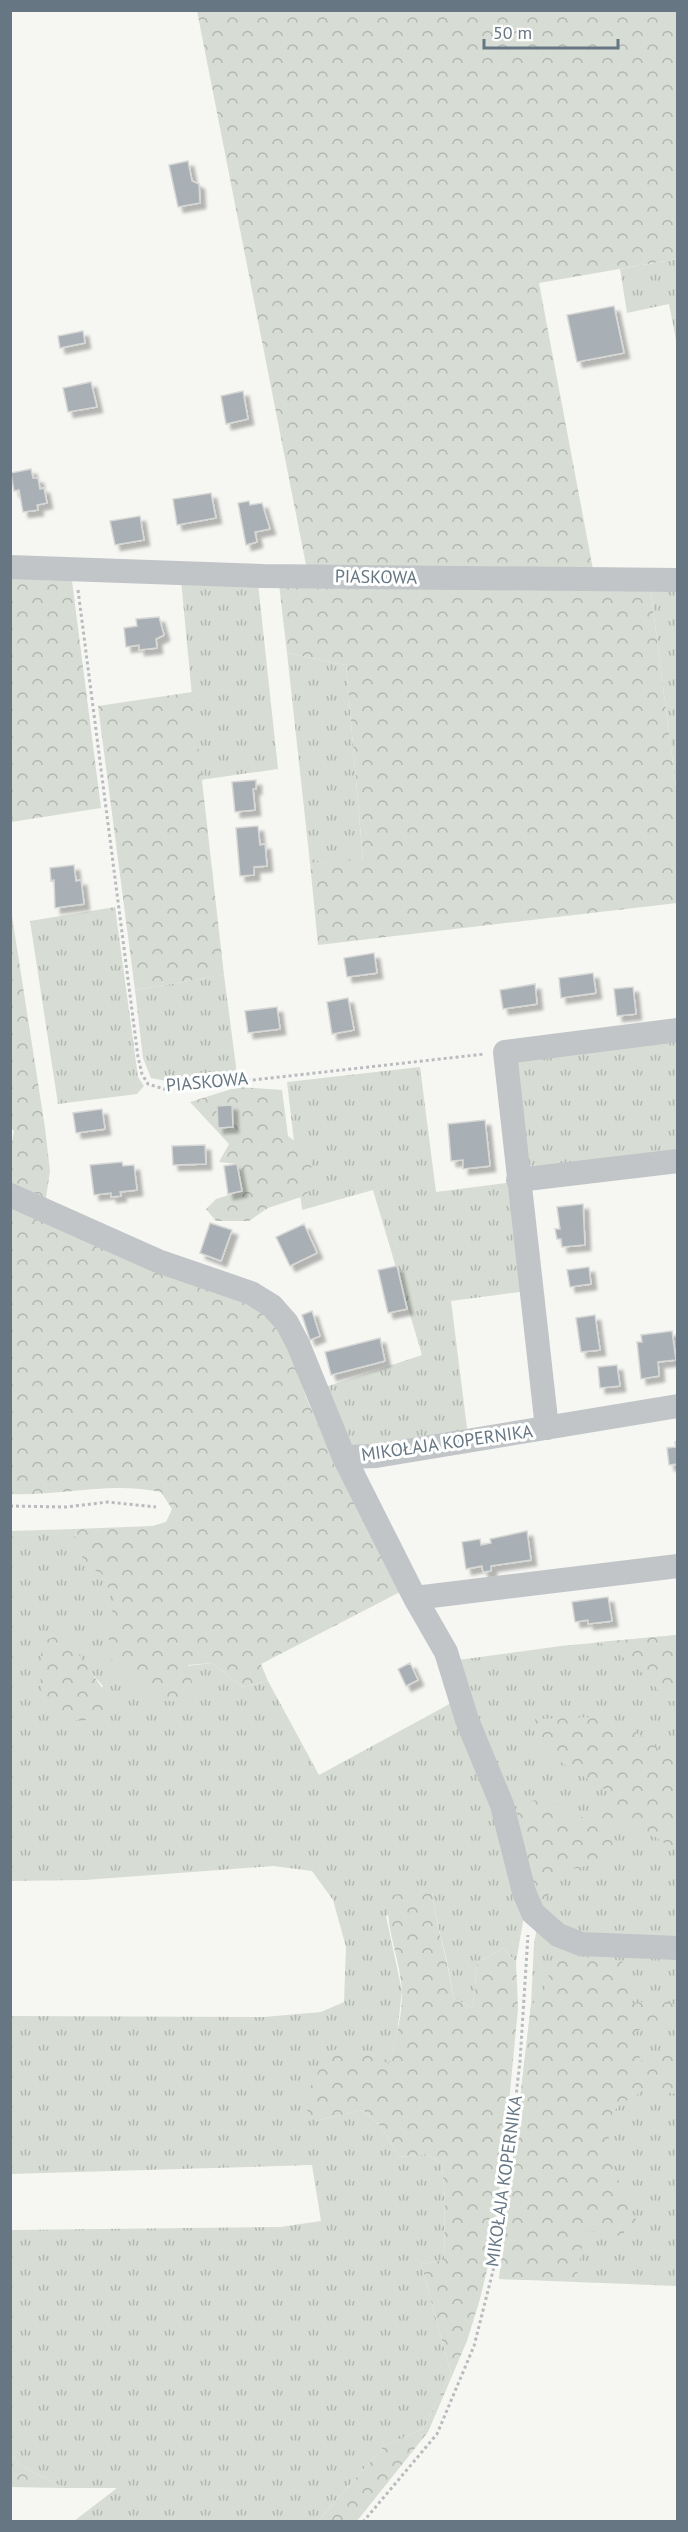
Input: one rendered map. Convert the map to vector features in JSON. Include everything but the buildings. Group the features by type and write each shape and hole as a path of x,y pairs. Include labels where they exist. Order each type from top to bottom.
{"street":[{"name":"PIASKOWA","path":"10,567 263,576 678,580"},
{"path":"547,1428 505,1052 678,1030"},
{"path":"519,1180 678,1161"},
{"name":"MIKOŁAJA KOPERNIKA","path":"10,1195 158,1261 251,1293 272,1306 287,1323 298,1344 344,1457 376,1456 678,1406"},
{"path":"344,1457 415,1598 435,1630 454,1674 467,1719 502,1805 528,1902 558,1935 581,1944 678,1948"},
{"path":"415,1598 678,1566"}],"path":[{"name":"PIASKOWA","path":"75,568 138,1057 142,1074 148,1084 164,1089 181,1088 505,1052"},
{"path":"10,1506 66,1507 108,1502 156,1507"},
{"name":"MIKOŁAJA KOPERNIKA","path":"363,2522 437,2434 474,2346 499,2247 520,2061 528,1902"}],"green space":[{"path":"197,11 677,11 677,259 539,283 596,585 650,585 677,795 677,903 318,945 310,863 363,860 346,665 287,653 277,567 306,565"},
{"path":"677,259 677,345 669,304 627,313 620,269"},
{"path":"11,573 71,573 101,808 11,822"},
{"path":"181,580 258,583 278,769 200,780"},
{"path":"650,585 677,585 677,795"},
{"path":"287,653 346,665 363,861 310,863"},
{"path":"192,692 224,975 135,990 98,706"},
{"path":"10,903 50,1171 45,1205 11,1189 11,1147 14,1131 10,1127"},
{"path":"115,907 138,1077 144,1086 137,1094 58,1104 30,921"},
{"path":"224,975 237,1074 172,1082 151,1078 143,1058 135,990"},
{"path":"677,1035 677,1154 527,1174 512,1057"},
{"path":"420,1067 436,1192 513,1182 527,1291 451,1301 468,1436 363,1449 346,1444 325,1387 422,1355 373,1190 302,1210 287,1082"},
{"path":"238,1087 282,1090 288,1136 313,1156 307,1195 268,1208 249,1221 216,1221 206,1209 216,1199 242,1191 237,1164 219,1162 229,1144 190,1102"},
{"path":"11,1204 254,1306 273,1320 292,1353 306,1397 324,1439 400,1592 261,1664 268,1681 242,1687 212,1663 188,1665 197,1704 153,1699 110,1658 108,1626 115,1601 101,1573 87,1567 76,1544 75,1529 152,1526 166,1522 172,1509 161,1492 142,1489 105,1488 11,1494"},
{"path":"75,1529 76,1544 101,1573 116,1601 108,1626 197,1704 187,1666 212,1663 242,1687 268,1681 319,1775 455,1701 495,1809 524,1916 516,1962 503,1948 477,1963 473,2008 453,1998 432,1892 386,1916 402,1991 397,2034 389,2065 368,2052 315,2121 363,2110 382,2128 399,2157 426,2154 442,2164 445,2202 444,2260 421,2264 451,2373 423,2429 384,2446 318,2521 74,2521 117,2488 64,2488 20,2465 11,2455 11,2230 280,2227 321,2221 312,2165 11,2174 11,2016 264,2017 321,2012 344,2002 346,1947 333,1900 312,1871 273,1866 85,1880 11,1881 10,1531","holes":["65,1633 79,1659 103,1686 75,1720"]},
{"path":"65,1633 117,1713 75,1720 62,1717 52,1710 46,1701 40,1678 43,1641"},
{"path":"677,1635 677,2286 499,2279 531,2005 534,1943 541,1908 458,1660 561,1646"},
{"path":"677,1635 677,1701 669,1701 635,1665 599,1642"},
{"path":"594,1717 629,1727 664,1753 677,1746 677,1852 644,1829 617,1821 611,1853 582,1867 559,1872 541,1908 510,1811 533,1813 530,1801 554,1798 567,1820 594,1815 612,1794 538,1748 535,1719"},
{"path":"432,1892 453,1998 473,2008 477,1963 503,1948 516,1962 518,2008 493,2245 467,2341 428,2432 357,2521 318,2521 384,2446 423,2429 451,2373 421,2264 444,2260 445,2202 442,2164 426,2154 399,2157 382,2128 363,2110 315,2121 302,2103 327,2055 336,2049 368,2052 389,2064 400,2019 402,1991 389,1920 388,1895"},
{"path":"564,1955 622,1961 630,1988 628,2004 663,1999 677,2006 677,2031 647,2024 630,2037 642,2062 677,2050 677,2094 644,2090 619,2106 610,2119 610,2148 614,2165 625,2197 637,2221 620,2236 585,2230 576,2281 499,2279 531,2005 543,1994 552,1963"},
{"path":"11,2455 20,2465 64,2488 11,2487"}]}
